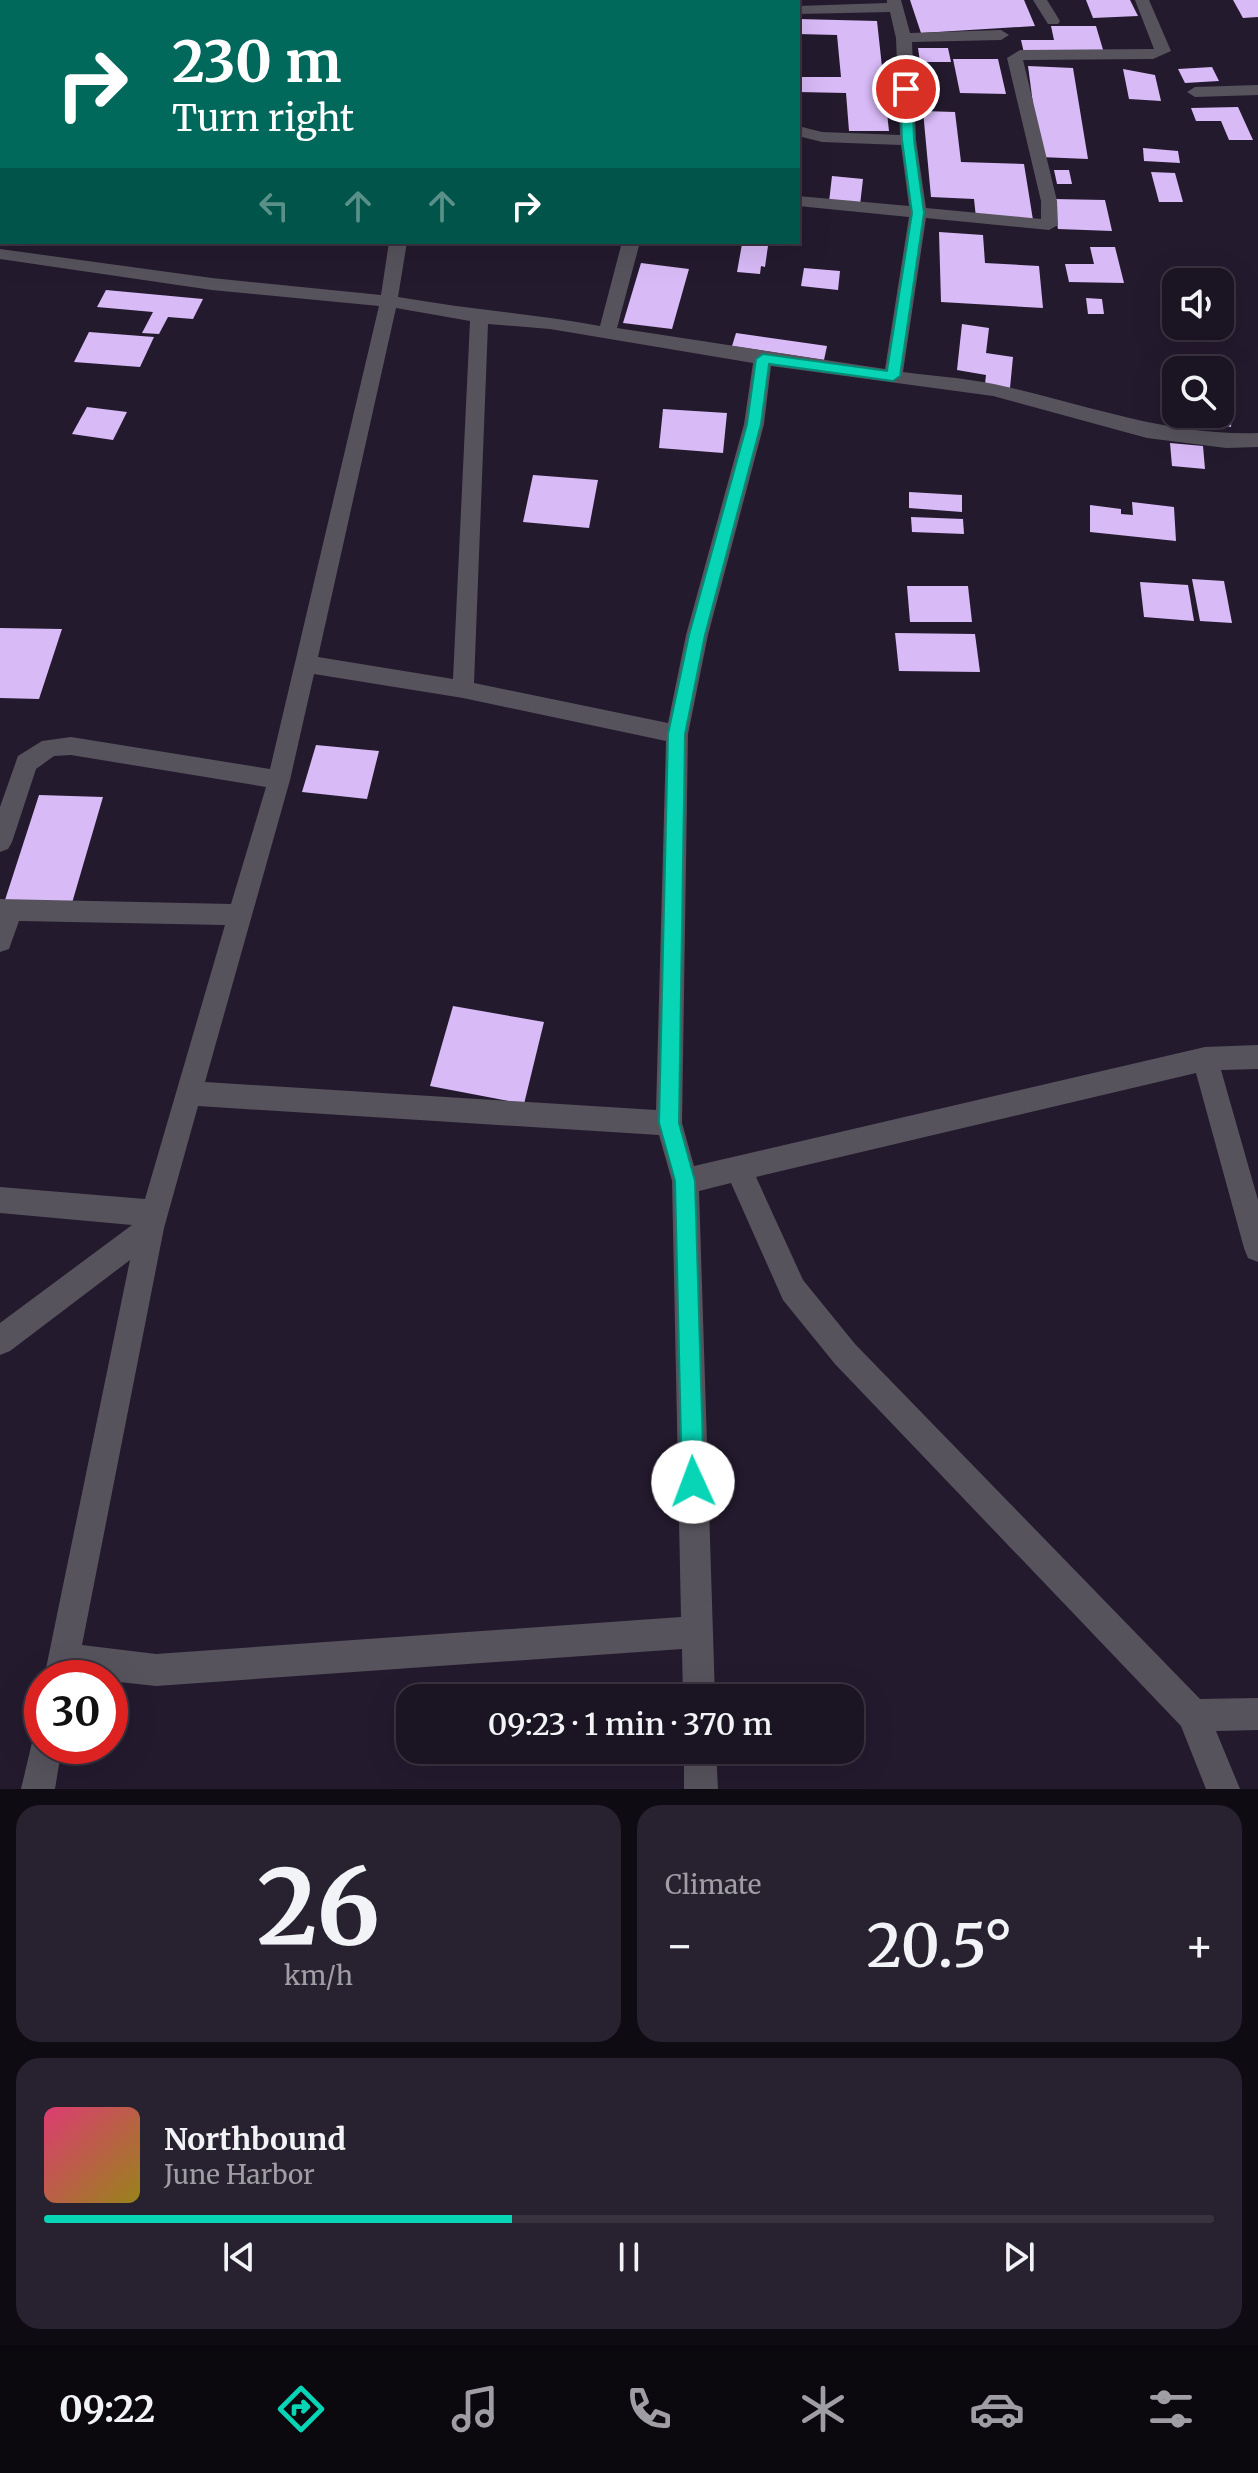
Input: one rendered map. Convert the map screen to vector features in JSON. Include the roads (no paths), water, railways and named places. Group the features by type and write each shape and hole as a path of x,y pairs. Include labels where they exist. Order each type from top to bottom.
{"street":[{"path":"1040,0 1053,21"},
{"path":"800,201 1049,225 1049,201 1015,58 1020,55 1153,54 1163,51 1142,0"},
{"path":"800,10 894,4 904,38 908,140 918,213 893,376"},
{"path":"904,38 1001,35"},
{"path":"1195,92 1258,90"},
{"path":"800,132 822,137 908,140"},
{"path":"64,1660 152,1220 279,780 389,301 398,244"},
{"path":"607,333 630,244"},
{"path":"0,254 212,284 389,301 763,359 993,390 1147,431 1226,441 1258,440"},
{"path":"463,689 479,317"},
{"path":"699,1684 685,1181 669,1123 677,734 697,635 754,424 763,359"},
{"path":"306,664 463,689 677,734"},
{"path":"0,842 26,763 50,747 71,746 279,780"},
{"path":"0,941 5,910 240,915"},
{"path":"685,1181 1205,1059 1258,1057"},
{"path":"1205,1059 1258,1248"},
{"path":"189,1093 669,1123"},
{"path":"738,1168 793,1290 845,1354 1193,1715 1223,1789"},
{"path":"0,1200 152,1220"},
{"path":"0,1341 152,1220"},
{"path":"128,1669 156,1670 697,1632"},
{"path":"1193,1715 1258,1714"},
{"path":"38,1789 43,1764"},
{"path":"700,1764 701,1789"}]}
